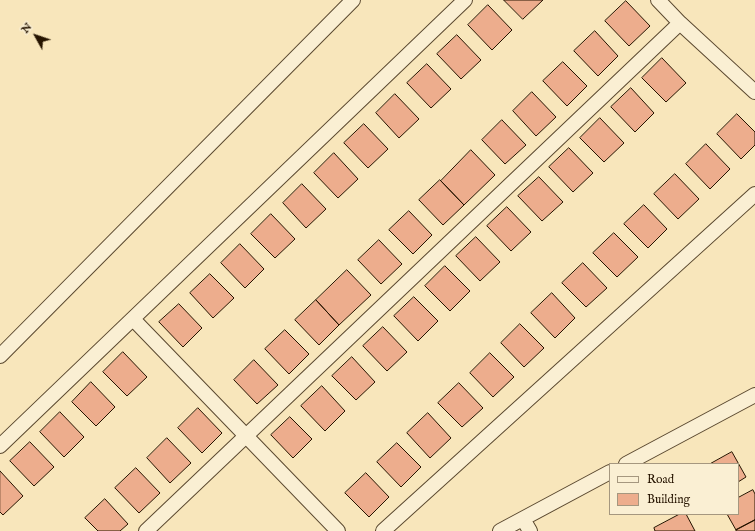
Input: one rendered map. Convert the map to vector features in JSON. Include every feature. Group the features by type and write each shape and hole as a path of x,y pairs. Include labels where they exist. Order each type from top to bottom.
{"street":[{"path":"0,356 353,0"},
{"path":"0,446 465,0"},
{"path":"658,0 680,23 755,92"},
{"path":"146,531 680,23"},
{"path":"384,531 755,194"},
{"path":"133,319 338,531"},
{"path":"628,463 755,395"},
{"path":"500,531 527,525 609,473"}],"building":[{"path":"504,0 543,0 523,19"},
{"path":"626,1 650,26 629,46 605,21"},
{"path":"488,5 512,30 492,50 468,25"},
{"path":"595,31 618,56 598,76 574,51"},
{"path":"457,35 481,60 461,79 437,54"},
{"path":"662,58 686,83 666,102 642,78"},
{"path":"563,62 587,86 567,106 543,81"},
{"path":"427,64 451,89 431,108 407,83"},
{"path":"631,88 654,113 635,132 611,107"},
{"path":"532,92 556,117 536,136 513,111"},
{"path":"395,94 419,119 399,138 376,113"},
{"path":"737,114 755,132 755,145 741,159 717,134"},
{"path":"600,118 624,143 604,162 580,138"},
{"path":"502,120 526,145 505,164 482,140"},
{"path":"364,124 388,149 368,168 344,143"},
{"path":"706,144 730,169 710,189 686,164"},
{"path":"569,148 593,173 573,192 549,167"},
{"path":"471,150 495,175 464,205 441,181"},
{"path":"334,153 358,179 338,198 314,173"},
{"path":"675,174 699,199 678,219 654,194"},
{"path":"539,177 563,202 542,221 518,196"},
{"path":"440,180 464,205 443,225 419,200"},
{"path":"302,184 326,209 306,228 283,203"},
{"path":"644,205 667,229 648,248 624,224"},
{"path":"507,207 531,232 511,251 487,226"},
{"path":"409,211 432,235 413,254 389,230"},
{"path":"271,214 295,239 275,258 251,234"},
{"path":"614,233 638,257 617,277 593,253"},
{"path":"476,237 500,262 480,281 456,256"},
{"path":"379,240 402,264 381,284 358,260"},
{"path":"240,244 264,269 245,288 221,263"},
{"path":"583,263 607,288 586,307 562,283"},
{"path":"445,266 470,291 450,311 425,286"},
{"path":"347,270 371,295 339,325 316,300"},
{"path":"210,274 234,298 213,318 190,293"},
{"path":"552,293 575,318 555,338 531,313"},
{"path":"414,297 438,321 418,341 394,316"},
{"path":"316,300 339,325 319,345 295,320"},
{"path":"179,304 202,328 183,347 159,322"},
{"path":"520,324 544,348 524,367 501,343"},
{"path":"383,327 407,352 387,371 363,346"},
{"path":"285,330 309,354 289,374 265,349"},
{"path":"123,352 147,377 127,396 103,372"},
{"path":"490,353 514,377 493,397 470,373"},
{"path":"352,357 375,382 356,400 332,376"},
{"path":"254,360 278,385 257,404 234,380"},
{"path":"91,382 115,407 96,426 72,402"},
{"path":"459,383 483,408 462,427 438,403"},
{"path":"322,386 345,411 325,431 301,406"},
{"path":"198,408 222,433 202,453 178,428"},
{"path":"60,412 84,437 64,457 40,432"},
{"path":"428,413 451,438 430,458 407,433"},
{"path":"290,417 312,439 293,458 271,435"},
{"path":"167,438 191,463 170,483 147,458"},
{"path":"30,442 54,467 34,486 10,461"},
{"path":"397,443 421,467 401,487 377,462"},
{"path":"732,452 738,463 712,463"},
{"path":"739,464 746,477 739,481"},
{"path":"136,468 160,493 139,513 115,488"},
{"path":"0,471 23,496 3,515 0,512"},
{"path":"366,473 389,497 369,517 345,493"},
{"path":"753,490 755,494 755,520 736,530 728,515 739,515 739,497"},
{"path":"105,499 128,524 120,531 98,531 85,518"},
{"path":"678,515 687,515 695,531 655,531 654,528"},
{"path":"755,520 755,531 736,531 736,530"}]}
